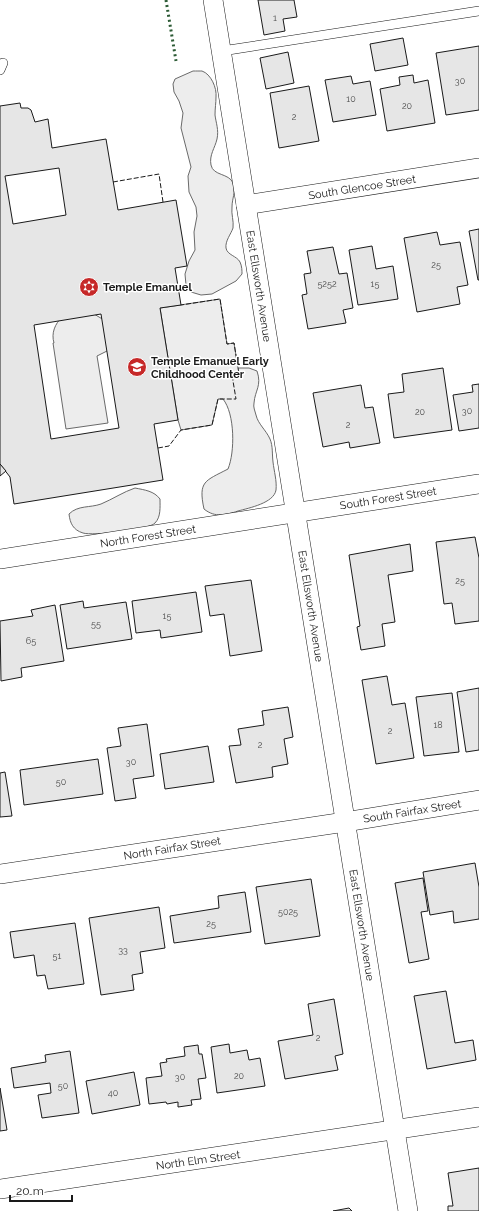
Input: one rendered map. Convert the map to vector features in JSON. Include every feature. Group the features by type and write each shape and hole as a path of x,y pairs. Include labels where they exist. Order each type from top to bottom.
{"street":[{"name":"East Ellsworth Avenue","path":"213,0 408,1211"},
{"name":"South Glencoe Street","path":"246,206 479,168"},
{"name":"South Forest Street","path":"296,513 479,484"},
{"name":"North Forest Street","path":"0,560 296,513"},
{"name":"South Fairfax Street","path":"345,822 479,800"},
{"name":"North Fairfax Street","path":"0,874 345,822"},
{"name":"North Elm Street","path":"0,1189 479,1117"}],"lane":[{"path":"222,51 479,11"}],"shaded area":[{"path":"193,71 202,71 208,75 211,78 216,90 215,115 218,136 211,155 211,165 212,169 231,180 233,183 233,228 227,240 226,248 228,252 237,258 242,267 242,274 236,281 212,294 201,295 191,292 186,285 185,274 189,261 195,250 194,232 197,216 196,207 189,192 188,176 191,167 181,128 183,113 174,92 173,84 175,79"},
{"path":"220,299 227,344 234,343 238,368 249,368 257,371 259,384 254,408 258,421 271,442 276,490 274,495 266,502 229,514 216,515 204,509 202,493 205,483 214,476 228,469 233,443 230,414 223,399 218,399 212,425 181,430 178,420 160,308"},
{"path":"94,314 104,320 109,350 97,356 108,423 66,429 53,343 53,332 57,323 62,317"},
{"path":"135,488 146,490 158,496 160,499 160,509 157,521 151,526 120,532 88,534 77,530 73,526 69,514 76,509 101,504"}],"building":[{"path":"258,0 294,0 297,17 283,19 285,31 264,35"},
{"path":"403,38 408,65 375,71 370,44"},
{"path":"479,46 479,110 446,115 436,53"},
{"path":"288,52 294,83 266,89 260,58"},
{"path":"413,75 414,83 428,80 435,123 387,131 380,89 400,85 399,77"},
{"path":"351,76 353,84 370,81 376,115 333,122 325,80"},
{"path":"309,86 319,141 279,148 270,93"},
{"name":"Temple Emanuel","path":"20,103 21,108 28,108 31,110 35,122 48,119 52,148 106,139 118,210 176,200 187,266 175,268 181,305 160,308 178,420 154,424 163,480 14,504 10,477 0,464 0,106","holes":["59,168 66,215 13,224 5,176","101,314 119,428 51,439 34,325"]},
{"path":"479,229 479,280 478,280 469,231"},
{"path":"437,232 440,245 460,242 468,285 457,287 460,304 417,312 404,238"},
{"path":"372,246 376,269 393,266 398,299 358,305 349,250"},
{"path":"333,247 339,274 347,273 353,308 343,310 346,323 308,329 302,295 307,294 304,274 311,273 307,251"},
{"path":"443,368 452,430 394,438 388,394 404,392 402,374"},
{"path":"479,384 479,428 459,431 453,395 473,392 472,385"},
{"path":"361,385 365,408 373,407 380,443 350,448 349,442 323,447 313,393"},
{"path":"0,464 6,471 0,476"},
{"path":"475,537 479,558 479,621 455,624 452,603 444,604 436,542"},
{"path":"410,544 413,571 388,575 395,622 382,624 385,646 361,650 357,627 360,626 349,555"},
{"path":"251,580 262,651 230,656 224,614 210,616 205,586"},
{"path":"196,592 202,632 161,638 160,630 136,633 132,601"},
{"path":"83,601 84,608 126,602 132,639 67,649 60,605"},
{"path":"55,605 64,661 21,668 22,677 1,681 0,621 33,616 31,610"},
{"path":"387,676 392,705 405,703 414,758 376,764 362,680"},
{"path":"479,688 479,750 466,752 457,692"},
{"path":"452,693 459,752 424,756 416,697"},
{"path":"288,707 293,737 284,739 288,764 272,767 273,777 236,783 229,746 241,745 238,729 264,725 262,711"},
{"path":"147,724 154,776 133,779 136,798 115,801 107,748 121,746 118,728"},
{"path":"208,746 214,782 165,789 160,754"},
{"path":"98,759 103,794 24,805 20,770"},
{"path":"5,772 12,816 0,817 0,773"},
{"path":"475,863 479,887 479,919 454,923 453,911 430,915 423,872"},
{"path":"423,878 428,911 421,912 429,959 409,963 395,883"},
{"path":"311,879 320,936 265,944 256,887"},
{"path":"245,892 251,932 174,943 170,916 219,908 218,896"},
{"path":"159,907 165,948 140,952 143,973 132,975 134,990 101,995 89,918"},
{"path":"75,923 84,984 48,989 45,975 37,976 34,955 14,958 10,932"},
{"path":"446,991 455,1043 473,1040 476,1060 427,1069 414,996"},
{"path":"334,999 343,1054 335,1056 338,1070 285,1079 278,1041 313,1035 308,1004"},
{"path":"229,1044 230,1053 247,1050 249,1060 260,1058 265,1086 217,1093 211,1047"},
{"path":"198,1045 199,1054 202,1054 206,1078 198,1079 201,1099 191,1100 192,1105 178,1107 178,1102 167,1104 166,1102 149,1104 146,1078 162,1076 160,1063 167,1062 166,1059 185,1056 184,1047"},
{"path":"70,1051 79,1113 42,1118 38,1095 51,1093 50,1083 14,1088 11,1068 46,1062 45,1055"},
{"path":"134,1072 140,1105 92,1114 86,1081"},
{"path":"0,1088 7,1130 0,1131"},
{"path":"479,1168 479,1211 448,1211 448,1206 453,1206 448,1173"},
{"path":"349,1208 352,1211 333,1211"}],"hedge":[{"path":"166,0 176,61"}],"fence":[{"path":"113,182 159,174 163,202"},
{"path":"158,448 169,446 181,430 212,425 218,399 236,399 232,375 239,374 234,343 227,344 220,299 181,305"}],"place":[{"name":"Temple Emanuel","path":"89,287"},
{"name":"Temple Emanuel Early Childhood Center","path":"137,367"}]}
